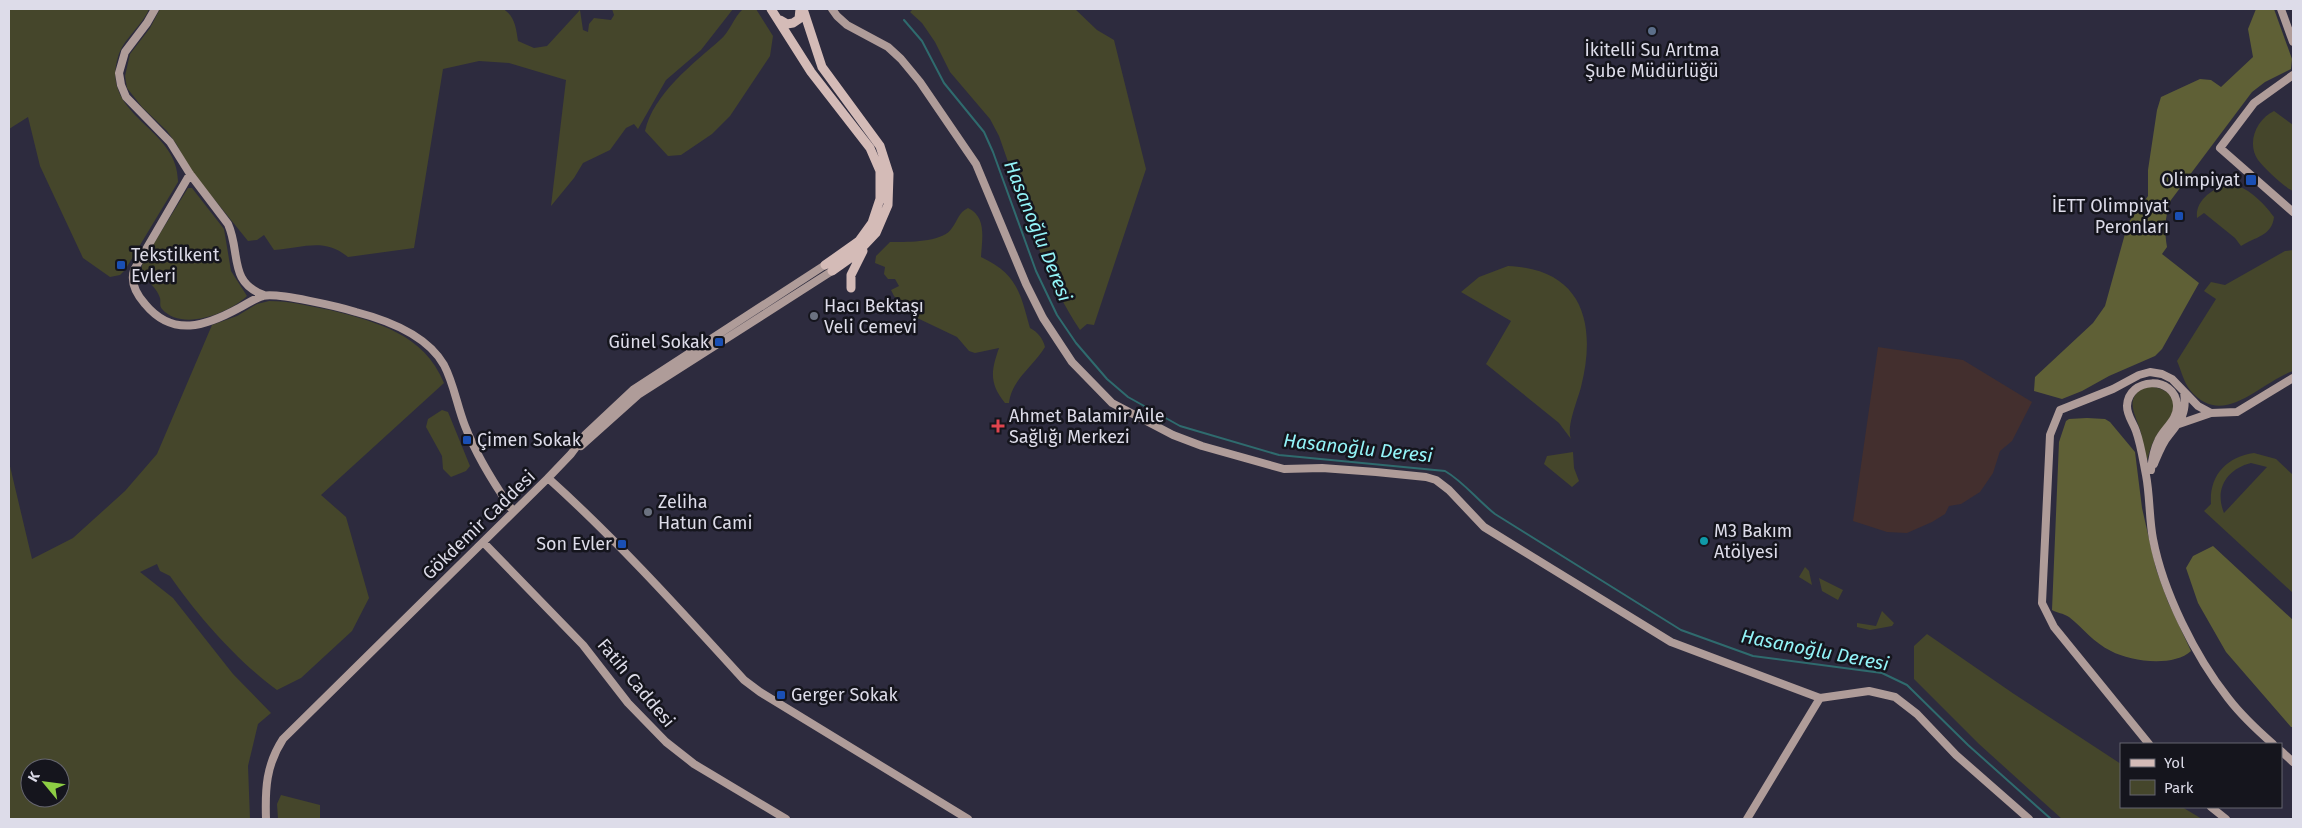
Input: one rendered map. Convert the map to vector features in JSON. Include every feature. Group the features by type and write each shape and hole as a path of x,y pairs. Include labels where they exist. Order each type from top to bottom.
{"main road":[{"path":"774,13 784,23 791,24 799,19 801,9"},
{"path":"801,9 822,67 880,146 887,163 890,190 888,206 881,224 867,244 851,275 851,288"},
{"path":"774,13 811,72 870,148 880,171 880,199 872,223 858,241 829,268"},
{"path":"829,268 867,244"}],"street":[{"path":"155,9 125,52 119,73 121,85 126,97 170,142 190,174 228,224 235,245 237,268 244,284 251,290 264,295 319,303 357,312 414,334 443,364 477,454 493,483 513,511"},
{"path":"832,9 847,24 888,47 920,82 976,164 1026,284 1043,318 1072,362 1112,403 1173,435 1202,446 1284,468 1322,468 1376,472 1426,477 1436,480 1449,490 1484,527 1671,642 1820,698 1869,692 1895,697 1917,714 1956,755 2030,819"},
{"path":"2281,9 2293,42"},
{"path":"2293,75 2254,103 2220,148 2293,212"},
{"path":"190,174 138,262 132,277 138,294 153,313 165,320 176,325 194,326 217,320 264,295"},
{"name":"Gökdemir Caddesi","path":"266,819 266,782 269,764 283,739 513,511 572,454 638,395 829,268"},
{"path":"2149,743 2054,628 2042,603 2050,434 2060,410 2119,386 2139,375 2150,372 2162,374 2172,379 2198,406 2211,413"},
{"path":"2179,424 2211,413 2237,412 2293,378"},
{"path":"2128,397 2135,389 2152,383 2161,383 2175,397 2176,415 2158,439 2152,453 2148,483"},
{"path":"2119,386 2128,397 2128,414 2135,430 2148,483 2153,540 2173,602 2206,665 2228,699 2272,743"},
{"path":"2151,470 2168,436 2179,424 2185,401 2184,392"},
{"path":"548,478 588,514 656,584 744,680 760,692 968,819"},
{"name":"Fatih Caddesi","path":"483,542 583,645 628,703 666,742 694,764 786,819"},
{"path":"1747,819 1820,698"},
{"path":"2282,752 2293,762"},
{"path":"2212,808 2226,819"}],"shaded area":[{"path":"1878,347 1963,360 2032,402 2012,441 2000,451 1993,473 1980,492 1961,504 1949,506 1945,514 1907,533 1887,532 1853,521"}],"green space":[{"path":"9,9 149,9 120,50 115,77 120,94 129,108 167,148 175,163 178,182 125,270 120,275 110,277 83,258 40,166 28,117 9,129"},
{"path":"160,9 503,9 510,15 516,27 518,41 534,48 547,46 580,10 583,30 588,32 589,24 594,18 611,20 614,15 612,9 733,9 701,50 666,80 638,129 634,124 626,128 610,150 583,163 574,178 551,206 566,80 509,63 479,61 443,69 414,248 348,257 339,251 322,245 274,250 264,235 257,240 248,241 189,168 167,131 142,107 127,88 125,76 130,54 150,28"},
{"path":"743,9 756,9 773,36 770,56 730,116 712,134 681,155 668,156 645,131 649,117 665,92 687,69 723,37"},
{"path":"913,9 1075,9 1097,30 1114,40 1146,169 1094,325 1087,324 1080,330 1066,308 1034,236 999,136 990,119 950,72 935,42 922,23 910,12"},
{"path":"2256,9 2274,9 2292,59 2291,69 2265,82 2252,92 2171,200 2166,223 2167,247 2162,254 2199,283 2162,349 2155,356 2062,399 2034,391 2035,377 2093,323 2105,306 2128,223 2148,196 2148,170 2157,110 2161,97 2200,79 2211,80 2221,87 2253,57 2248,29"},
{"path":"2274,111 2293,125 2293,191 2269,172 2258,160 2253,146 2253,139 2258,125"},
{"path":"2228,183 2242,187 2254,195 2274,217 2273,223 2266,232 2241,246 2235,238 2204,213 2197,218 2199,206 2206,196"},
{"path":"188,188 192,188 224,229 231,271 247,296 217,314 205,318 181,319 171,316 162,309 157,292 140,275 143,261"},
{"path":"968,208 974,212 981,223 981,257 993,263 1010,277 1020,294 1030,328 1040,336 1045,347 1014,387 1009,403 1005,403 994,383 994,363 999,348 975,353 969,351 957,337 913,316 894,296 891,290 899,286 895,279 888,279 884,274 885,267 875,263 876,256 890,242 924,241 941,237 952,228 960,214"},
{"path":"2293,250 2293,371 2242,400 2215,405 2203,401 2188,387 2177,361 2216,299 2204,291 2211,282 2225,285 2285,251"},
{"path":"1508,266 1533,269 1553,277 1568,289 1579,304 1585,322 1587,342 1586,364 1571,420 1571,439 1559,423 1486,364 1511,321 1461,292 1479,277"},
{"path":"269,301 300,304 330,310 381,325 412,342 424,353 435,366 444,383 321,495 346,517 369,598 352,631 301,678 277,690 233,652 170,576 160,571 157,564 140,572 173,598 233,674 271,713 258,724 248,766 250,819 9,819 9,462 32,559 73,538 125,491 157,454 212,325 237,316 257,304"},
{"path":"2147,386 2169,394 2174,403 2174,409 2153,442 2146,468 2141,433 2134,413 2133,401 2139,391"},
{"path":"442,410 448,412 470,466 466,471 451,477 443,469 442,456 426,427 428,419"},
{"path":"2069,419 2105,419 2110,422 2135,452 2142,508 2156,569 2168,602 2191,651 2184,656 2163,661 2152,661 2119,655 2099,644 2069,617 2052,610 2059,442 2066,421"},
{"path":"1573,452 1574,468 1579,481 1572,487 1544,464 1547,456"},
{"path":"2254,453 2276,459 2293,475 2293,593 2204,511 2211,504 2213,485 2221,470 2235,459","holes":["2251,463 2267,467 2224,513 2221,504 2222,488 2229,475 2235,470"]},
{"path":"2213,546 2293,620 2293,727 2226,652 2198,603 2186,568 2193,556"},
{"path":"1805,567 1809,571 1812,585 1799,577"},
{"path":"1819,578 1843,590 1838,600 1822,591"},
{"path":"1882,611 1894,623 1892,626 1870,630 1857,627 1857,623 1876,626"},
{"path":"1927,634 2120,763 2120,808 2184,808 2202,819 2062,819 1979,744 1914,679 1914,646"},
{"path":"281,795 320,805 320,819 278,819 277,804"}],"waterway":[{"name":"Hasanoğlu Deresi","path":"904,20 922,41 944,83 984,132 1036,271 1057,315 1076,343 1107,379 1128,397 1180,426 1279,455 1445,471 1458,480 1495,514 1681,630 1753,656 1882,673 1907,685 1968,745 2051,819"}],"place":[{"name":"İkitelli Su Arıtma Şube Müdürlüğü","path":"1652,31"},
{"name":"Olimpiyat","path":"2251,180"},
{"name":"İETT Olimpiyat Peronları","path":"2179,216"},
{"name":"Tekstilkent Evleri","path":"121,265"},
{"name":"Hacı Bektaşı Veli Cemevi","path":"814,316"},
{"name":"Günel Sokak","path":"719,342"},
{"name":"Ahmet Balamir Aile Sağlığı Merkezi","path":"998,426"},
{"name":"Çimen Sokak","path":"467,440"},
{"name":"Zeliha Hatun Cami","path":"648,512"},
{"name":"M3 Bakım Atölyesi","path":"1704,541"},
{"name":"Son Evler","path":"622,544"},
{"name":"Gerger Sokak","path":"781,695"}]}
